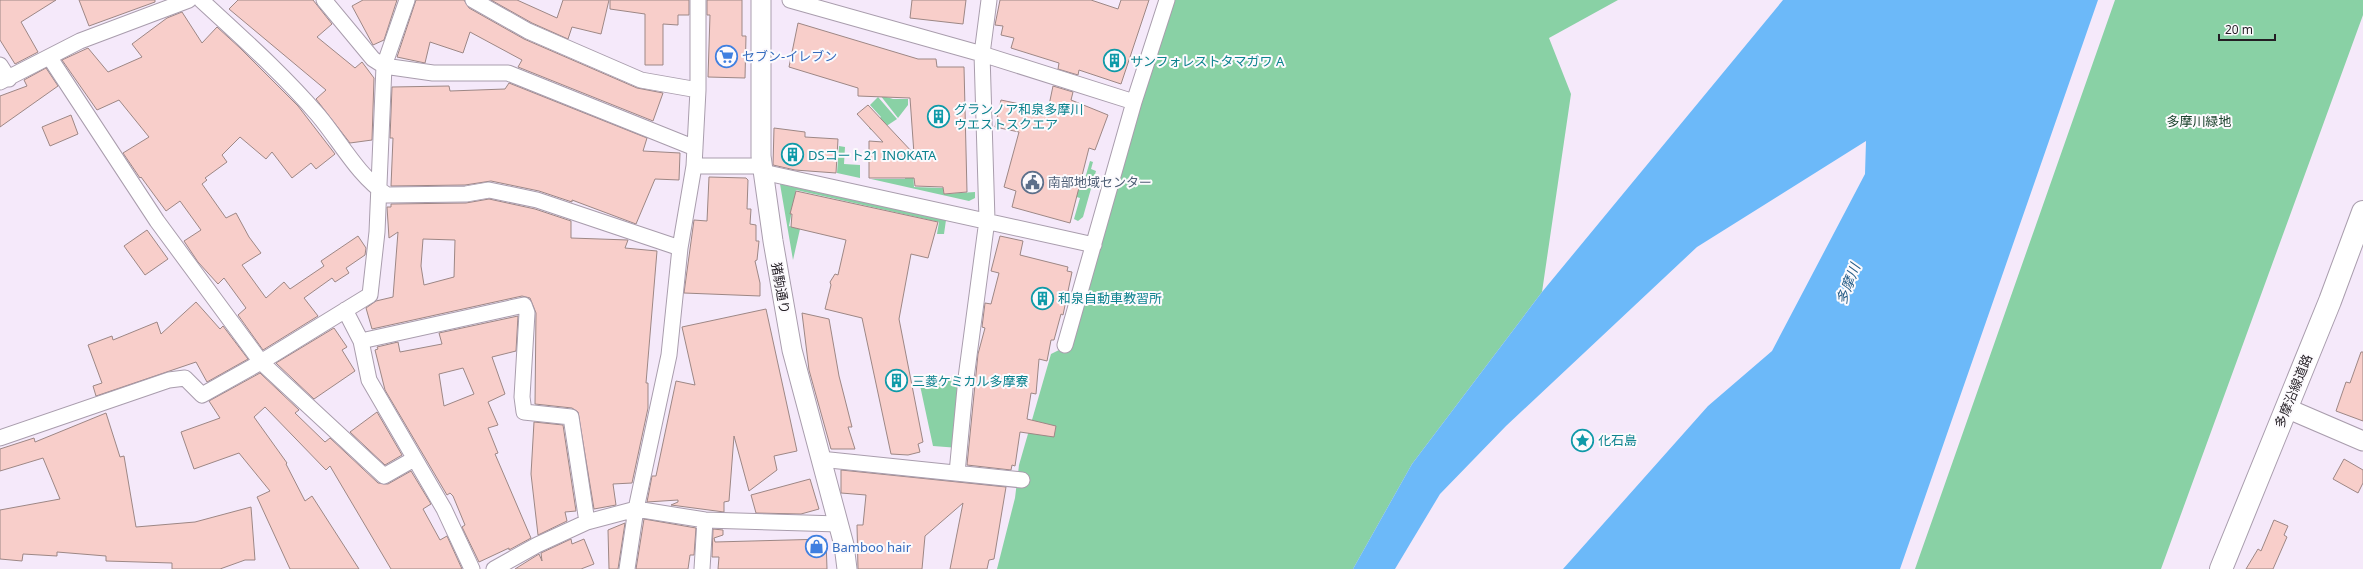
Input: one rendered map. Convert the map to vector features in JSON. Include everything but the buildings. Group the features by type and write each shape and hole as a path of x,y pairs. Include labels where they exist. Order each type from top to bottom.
{"main road":[{"name":"多摩沿線道路","path":"2221,569 2330,301 2363,212"}],"street":[{"path":"0,65 4,80 50,58 80,41 189,0"},
{"path":"201,0 260,53 318,115 358,166 379,189 388,195 466,194 489,190 537,200 680,248"},
{"path":"324,0 373,59 384,66 433,73 508,73 695,148"},
{"path":"0,438 169,380 185,378 202,395 261,362 370,295 379,189 384,66 407,0"},
{"path":"473,0 528,31 640,80 698,90"},
{"path":"627,569 636,509 669,355 680,248 694,166 698,90 698,0"},
{"name":"猪駒通り","path":"761,0 763,169 792,350 820,459 839,524 847,569"},
{"path":"790,0 982,54 1134,102"},
{"path":"957,473 966,378 987,220 982,54 989,0"},
{"path":"1065,345 1134,102 1167,0"},
{"path":"50,58 157,221 261,362 384,476 414,459"},
{"path":"694,166 763,169 1094,245"},
{"path":"361,341 524,305 527,313 522,397 524,412 572,417 587,522"},
{"path":"345,310 361,341 368,380 444,509 472,569"},
{"path":"2286,408 2363,441"},
{"path":"820,459 1022,480"},
{"path":"494,569 537,544 587,522 636,509 705,520 839,524"},
{"path":"702,569 705,520"}],"green space":[{"path":"1172,0 1618,0 1549,38 1571,94 1542,292 1412,464 1353,569 997,569 1015,498 1019,465 1051,354 1069,345"},
{"name":"多摩川緑地","path":"2115,0 2363,0 2363,15 2161,569 1915,569"},
{"path":"880,95 893,99 908,99 908,105 898,118"},
{"path":"878,97 897,119 885,127 871,130 869,128 881,117 870,105"},
{"path":"839,146 845,147 844,164 860,165 860,178 837,173"},
{"path":"905,155 912,155 914,187 943,188 944,194 975,192 975,198 969,201 871,179 905,179"},
{"path":"1090,161 1093,162 1091,169 1096,171 1083,217 1078,221 1074,219 1080,198 1063,193 1068,178 1084,182"},
{"path":"780,184 946,220 944,234 937,234 939,222 796,190 789,226 800,229 793,260"},
{"path":"918,376 966,378 959,448 933,446"}],"water":[{"name":"多摩川","path":"1783,0 2098,0 1900,569 1563,569 1708,406 1772,351 1865,174 1866,141 1697,247 1506,426 1440,494 1395,569 1353,569 1412,464 1542,292"}],"place":[{"name":"セブン-イレブン","path":"727,56"},
{"name":"サンフォレストタマガワ A","path":"1115,61"},
{"name":"グランノア和泉多摩川 ウエストスクエア","path":"938,116"},
{"name":"DSコート21 INOKATA","path":"792,155"},
{"name":"南部地域センター","path":"1033,182"},
{"name":"和泉自動車教習所","path":"1042,298"},
{"name":"三菱ケミカル多摩寮","path":"896,381"},
{"name":"化石島","path":"1582,440"},
{"name":"Bamboo hair","path":"816,547"}]}
